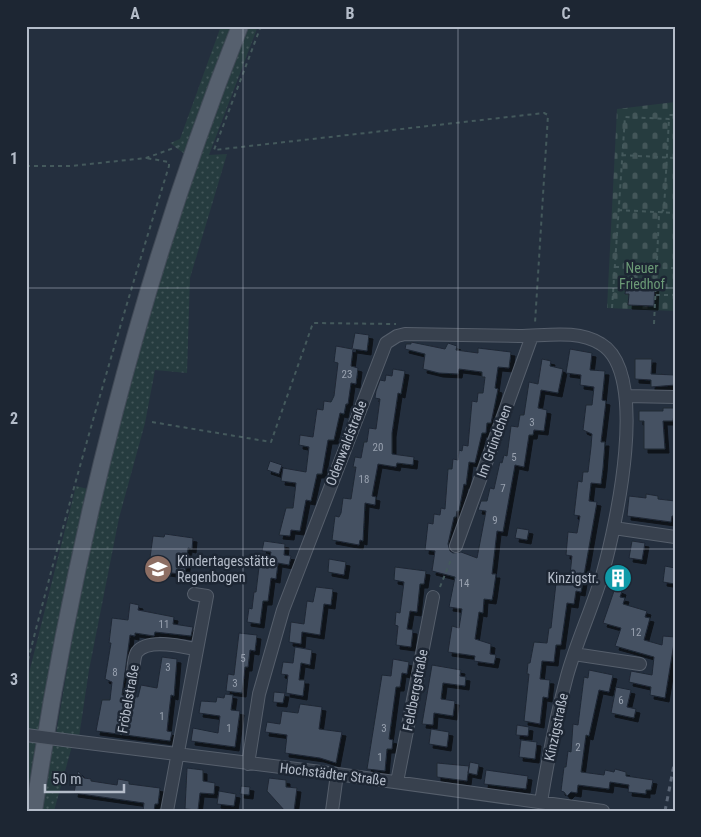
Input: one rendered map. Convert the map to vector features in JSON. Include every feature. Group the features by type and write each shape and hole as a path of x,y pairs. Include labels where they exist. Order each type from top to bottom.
{"main road":[{"path":"34,811 56,672 70,602 118,401 154,277 240,26"}],"street":[{"path":"405,334 533,336"},
{"name":"Odenwaldstraße","path":"248,764 264,676 292,584 382,351 390,339 405,334"},
{"name":"Kinzigstraße","path":"533,336 583,336 609,350 622,373 627,396 624,458 614,528 598,586 574,654 556,723 541,802"},
{"name":"Im Gründchen","path":"456,546 533,336"},
{"path":"627,396 675,397"},
{"path":"614,528 675,537"},
{"path":"167,811 195,648 207,596 194,594"},
{"name":"Feldbergstraße","path":"398,782 433,597"},
{"name":"Fröbelstraße","path":"133,671 136,654 141,648 161,643 195,648"},
{"path":"574,654 640,664"},
{"name":"Hochstädter Straße","path":"26,735 398,782 541,802 561,808 603,811"},
{"path":"332,811 337,774"}],"path":[{"path":"261,26 214,150 544,113 548,115 533,336"},
{"path":"654,324 659,216 664,209 669,115 675,115"},
{"path":"612,308 625,117 669,119"},
{"path":"146,158 183,145"},
{"path":"622,155 675,158"},
{"path":"26,166 71,166 146,158 169,162 111,351 59,538 26,668"},
{"path":"618,210 675,213"},
{"path":"615,267 675,268"},
{"path":"656,295 675,296"},
{"path":"152,422 271,442 312,323 397,324 405,334"},
{"path":"433,597 438,591 456,546"},
{"name":"Fröbelstraße","path":"119,747 129,675 133,671"}],"green space":[{"path":"221,26 233,26 186,155 170,143 180,139"},
{"path":"245,26 258,26 209,155 227,154 190,278 187,373 155,370 145,423 119,518 89,670 79,737 56,734 91,539 128,388 183,206"},
{"name":"Neuer Friedhof","path":"675,102 675,311 607,308 617,109"},
{"path":"76,486 88,489 63,599 40,732 26,731 26,685"},
{"path":"26,741 38,742 26,811"},
{"path":"52,744 72,746 54,811 42,811"}],"building":[{"path":"627,278 655,280 654,306 628,305 629,294 625,294"},
{"path":"355,333 369,335 367,351 353,349 351,366 358,368 356,384 351,383 348,404 346,404 344,414 340,413 334,440 328,440 322,474 317,474 311,501 306,500 300,531 291,530 290,536 279,535 286,508 293,508 296,483 281,481 283,468 306,472 309,447 299,445 300,435 313,437 317,409 323,410 324,401 331,402 334,396 338,363 334,362 336,346 352,349"},
{"path":"411,342 445,349 448,343 457,346 456,350 478,353 478,348 511,352 509,368 498,367 495,388 498,389 491,423 487,423 486,433 482,433 475,463 469,462 466,485 464,484 459,511 457,511 456,517 454,517 448,544 450,551 453,553 461,552 477,558 486,511 478,510 481,501 487,501 490,488 494,489 500,462 502,463 504,455 507,456 511,426 518,427 520,415 524,415 529,382 538,384 542,359 551,361 550,366 563,369 558,393 541,390 538,408 547,410 544,431 534,430 533,435 529,435 524,467 515,465 503,532 497,531 492,574 496,574 492,600 484,599 483,613 479,612 475,639 491,644 490,654 496,655 494,664 474,661 475,656 448,652 452,626 459,628 462,609 449,607 455,577 432,571 435,551 425,550 428,523 433,524 434,514 440,515 441,508 445,509 448,469 452,469 453,459 458,460 459,450 462,451 463,445 468,446 472,401 477,402 478,393 483,393 485,377 482,377 482,372 459,369 458,374 439,373 423,369 425,354 405,349 406,344 411,344"},
{"path":"570,349 592,353 590,370 605,371 602,400 606,401 601,442 605,442 603,468 601,484 591,483 589,501 597,502 581,592 576,591 574,604 567,603 561,645 556,645 554,662 542,661 540,679 550,680 548,698 543,697 540,724 524,721 529,674 527,674 528,663 530,663 534,642 547,643 549,628 551,628 556,583 569,584 572,556 566,555 568,532 577,533 580,516 574,515 578,481 582,482 583,472 588,472 591,447 592,434 583,430 586,405 592,405 594,387 580,385 581,375 566,373"},
{"path":"635,359 652,359 651,374 675,375 675,385 651,387 651,380 635,379"},
{"path":"393,369 405,371 401,394 398,393 392,433 392,454 414,457 413,465 397,463 396,467 378,464 372,496 376,497 375,505 365,503 363,541 360,540 359,545 332,540 335,516 339,517 341,513 343,498 351,499 356,467 353,467 355,457 361,458 364,442 367,442 369,428 376,429 380,399 375,398 376,391 380,380 385,381 386,375 392,376"},
{"path":"663,408 675,408 673,421 663,421 665,449 644,449 644,421 639,421 639,411 663,411"},
{"path":"270,461 282,465 279,474 267,470"},
{"path":"646,494 658,496 658,499 675,501 675,516 672,516 671,522 627,516 629,496 646,498"},
{"path":"517,528 529,530 527,540 515,538"},
{"path":"165,534 193,538 192,549 188,548 185,575 160,571 160,566 149,565 153,536 164,537"},
{"path":"264,541 285,544 284,555 291,556 289,565 278,563 276,579 271,578 268,601 263,601 260,624 247,622 249,608 252,609 254,592 256,592 259,567 268,568 271,552 262,551"},
{"path":"632,541 645,543 642,560 629,558"},
{"path":"329,559 346,562 344,575 328,572"},
{"path":"665,566 675,568 675,584 663,582"},
{"path":"395,567 426,571 424,584 420,584 417,612 410,611 407,629 413,630 411,647 396,645 398,626 395,625 396,612 400,613 404,582 394,580"},
{"path":"316,587 333,589 331,605 324,604 320,635 302,632 301,644 289,642 291,622 304,624 307,601 313,602"},
{"path":"615,588 622,591 620,597 625,598 623,604 647,611 645,617 650,618 644,640 662,645 663,636 675,637 665,698 650,695 651,687 629,682 631,671 652,675 654,657 615,646 621,628 603,623"},
{"path":"130,603 139,605 138,610 174,617 173,624 193,627 191,636 155,632 154,636 135,633 135,636 130,635 122,695 138,697 141,685 157,688 162,657 177,659 174,696 171,695 167,731 172,732 170,741 96,731 102,700 110,700 112,682 105,679 111,643 109,643 112,618 128,620"},
{"path":"239,633 257,635 255,651 250,650 248,667 245,667 242,693 226,691 228,674 234,675"},
{"path":"295,647 312,650 310,665 301,663 299,680 305,680 303,696 286,693 288,675 281,674 283,662 293,663"},
{"path":"393,659 409,662 407,674 402,673 400,687 396,687 389,739 393,740 392,749 387,749 385,771 367,769 382,675 391,676"},
{"path":"432,665 461,670 460,676 466,677 465,686 443,683 441,699 455,701 453,716 434,713 433,725 422,724"},
{"path":"589,670 613,675 609,692 599,690 589,736 586,735 581,772 604,775 605,770 614,772 615,769 626,772 626,776 653,780 651,790 646,790 646,794 628,792 629,785 610,782 609,789 578,785 577,793 571,792 567,796 561,791 568,751 571,752 573,724 578,725 584,677 588,678"},
{"path":"616,687 631,690 627,707 636,709 634,718 611,713"},
{"path":"274,692 285,693 283,703 273,702"},
{"path":"225,694 233,695 231,710 240,711 235,747 191,741 193,728 218,733 220,716 199,713 201,701 216,702 217,697 224,698"},
{"path":"300,704 322,707 319,729 342,732 336,763 320,758 285,753 287,735 265,732 267,722 280,724 282,711 298,713"},
{"path":"517,725 529,727 528,736 516,735"},
{"path":"431,729 449,732 447,747 429,744"},
{"path":"521,740 537,742 535,759 519,757"},
{"path":"470,762 479,764 477,775 468,773"},
{"path":"437,763 469,766 467,781 437,777"},
{"path":"187,768 203,770 203,781 215,783 214,794 200,793 198,810 185,809"},
{"path":"486,770 528,776 526,789 484,784"},
{"path":"78,771 84,778 91,779 91,781 117,785 118,779 129,781 129,784 160,788 158,804 155,804 154,811 143,811 144,803 74,793"},
{"path":"269,778 286,780 286,787 297,788 294,811 285,811 267,791"},
{"path":"241,786 250,787 249,795 240,794"},
{"path":"219,791 236,794 234,806 217,804"}],"railway":[{"path":"665,811 675,760"}],"place":[{"name":"Kindertagesstätte Regenbogen","path":"158,569"},
{"name":"Kinzigstr.","path":"618,578"}]}
